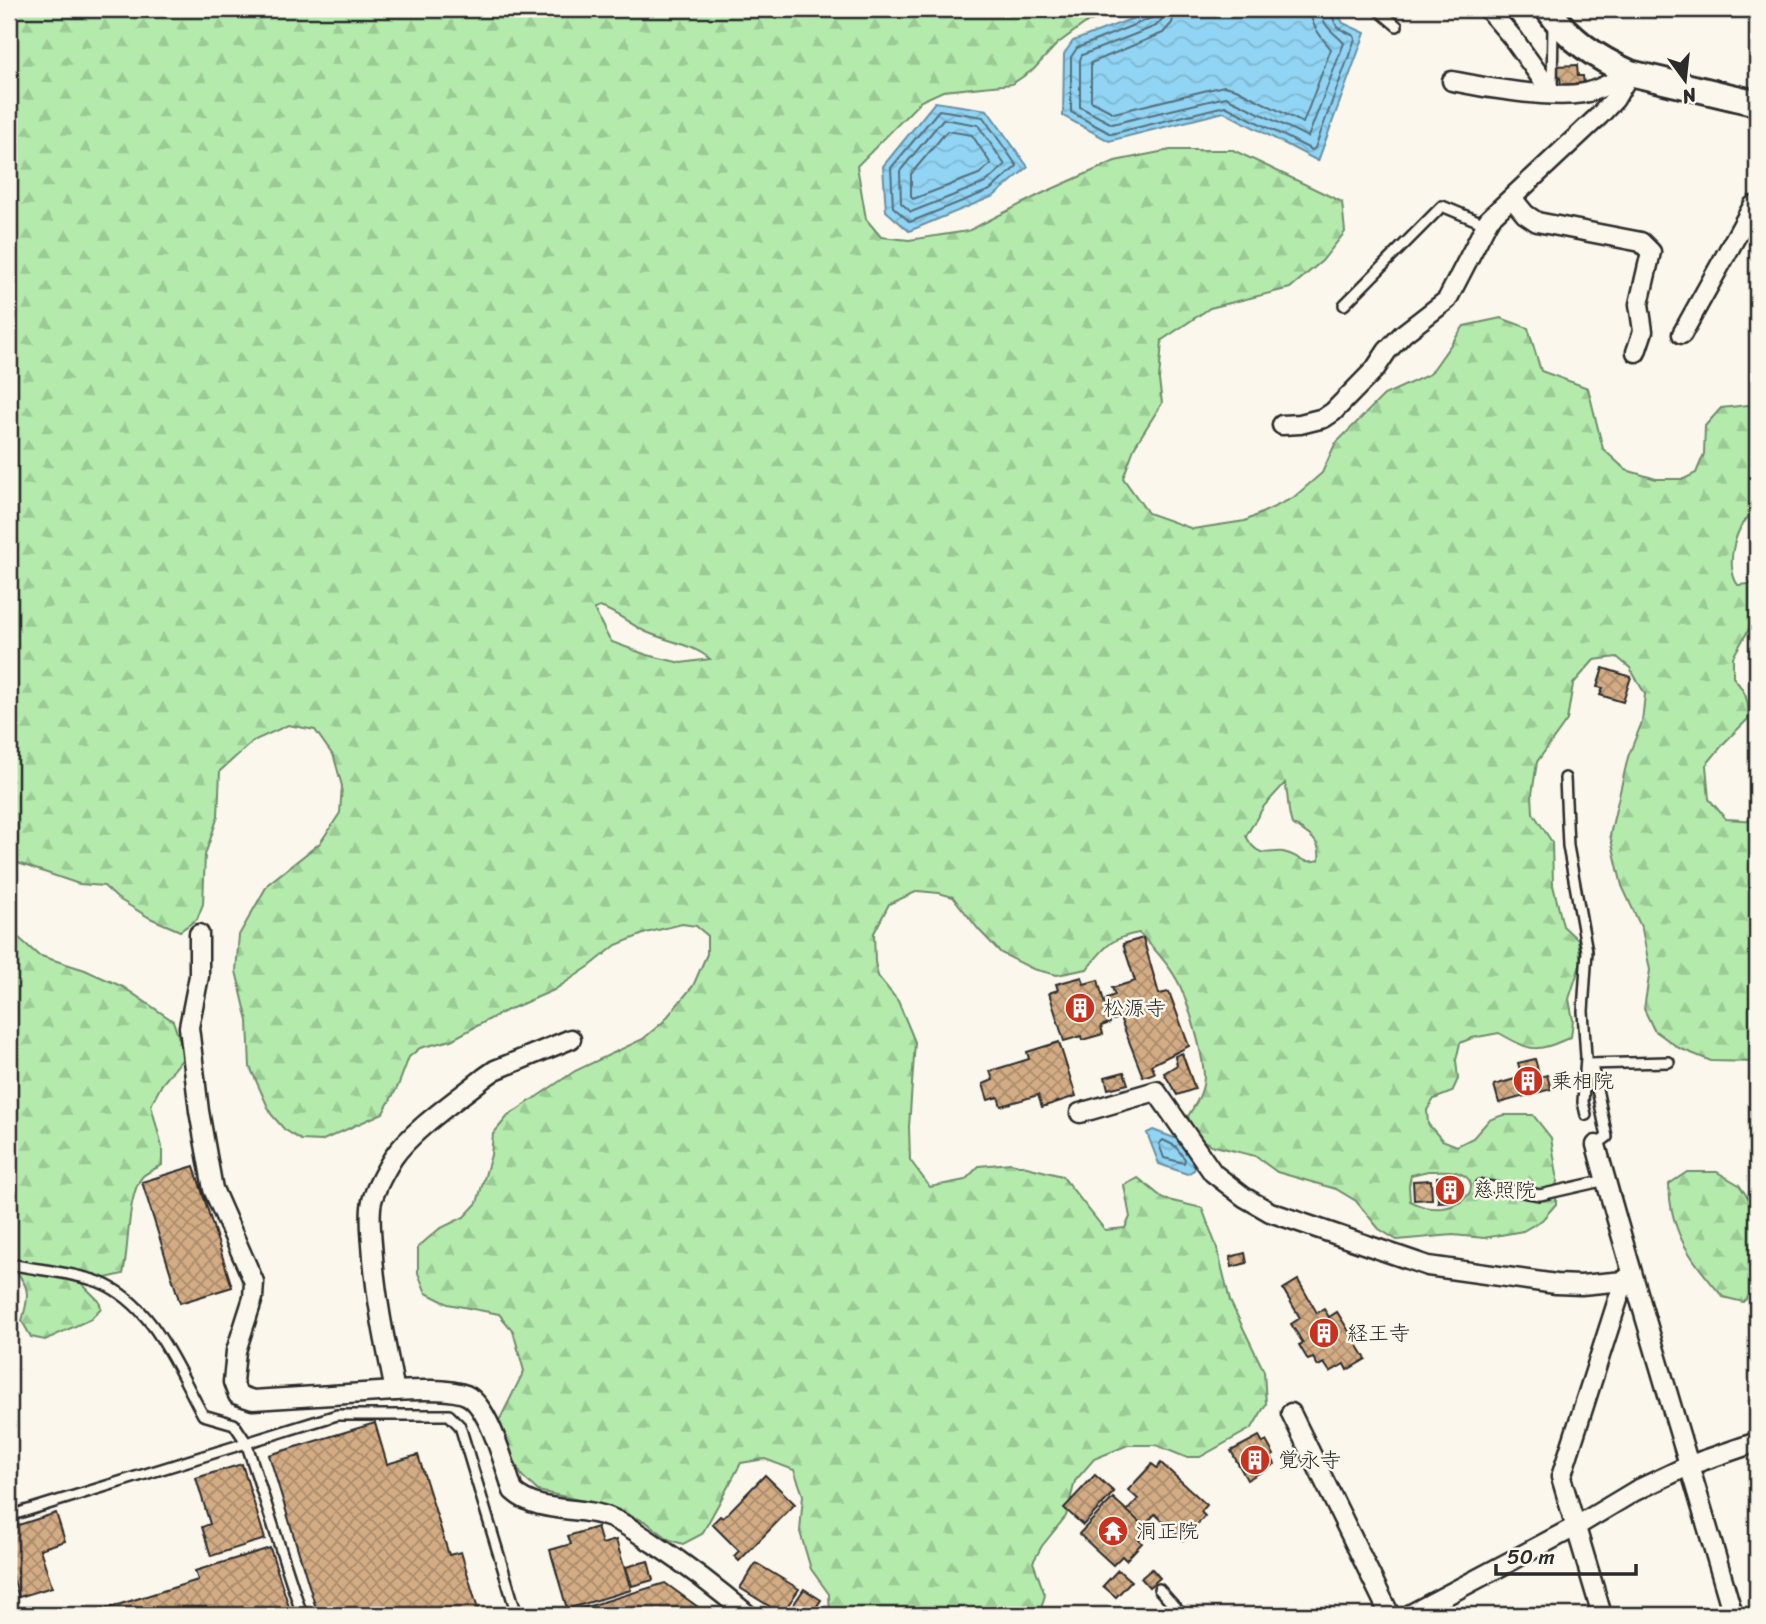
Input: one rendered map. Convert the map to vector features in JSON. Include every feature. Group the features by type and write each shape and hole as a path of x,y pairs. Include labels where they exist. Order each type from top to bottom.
{"street":[{"path":"1488,9 1512,37 1552,93"},
{"path":"1550,13 1568,34 1594,55 1630,73 1757,103"},
{"path":"1452,81 1475,86 1569,95 1588,92 1630,73"},
{"path":"1282,425 1324,418 1333,412 1375,369 1403,334 1441,307 1450,295 1485,224 1599,117 1615,99 1630,73"},
{"path":"1512,198 1525,214 1537,222 1641,242 1651,252 1639,304 1643,331 1636,352"},
{"path":"1682,334 1753,206 1757,206"},
{"path":"199,934 198,976 189,1027 199,1111 213,1189 254,1282 253,1298 236,1351 234,1389 242,1398 253,1400 396,1391 455,1392 473,1399 484,1412 513,1491 520,1497 533,1504 597,1513 626,1525 691,1569 748,1615"},
{"path":"396,1391 379,1313 373,1258 372,1202 381,1181 394,1157 406,1143 485,1077 495,1070 571,1039"},
{"path":"1080,1112 1156,1091 1213,1173 1244,1197 1270,1212 1428,1266 1556,1284 1580,1285 1627,1277"},
{"path":"1596,1145 1627,1277 1690,1465 1733,1615"},
{"path":"1602,1615 1561,1477 1627,1277"},
{"path":"1291,1413 1390,1615"},
{"path":"1409,1615 1575,1527 1635,1491 1690,1465 1757,1442"}],"lane":[{"path":"1377,9 1397,26"},
{"path":"1550,13 1552,93"},
{"path":"1344,305 1442,206 1485,224"},
{"path":"1565,778 1568,846 1587,951 1583,1011 1589,1064 1607,1137 1596,1145"},
{"path":"1589,1064 1669,1062"},
{"path":"1586,1115 1583,1102 1589,1064"},
{"path":"1480,1185 1540,1195 1606,1180"},
{"path":"9,1264 97,1281 130,1300 150,1321 203,1415 234,1424 246,1442 302,1615"},
{"path":"9,1516 337,1415 449,1415 460,1426 517,1615"},
{"path":"1159,1589 1182,1615"}],"green space":[{"path":"9,9 1130,9 1087,22 1057,44 1034,69 1012,84 943,91 921,101 857,166 866,219 881,237 909,240 968,231 1115,161 1170,150 1233,150 1342,202 1345,232 1322,261 1290,288 1210,308 1162,340 1159,380 1162,403 1135,446 1123,478 1148,513 1193,529 1245,521 1293,498 1322,473 1335,444 1384,395 1430,374 1464,326 1501,318 1528,328 1541,371 1588,388 1603,449 1626,470 1656,479 1684,479 1696,473 1704,454 1705,426 1721,408 1757,404 1757,511 1743,524 1732,556 1734,577 1738,585 1750,584 1757,577 1757,615 1733,657 1733,677 1746,696 1748,719 1706,765 1709,799 1726,819 1757,821 1757,1062 1711,1061 1679,1048 1654,1030 1644,1009 1650,970 1642,929 1622,886 1610,835 1628,757 1642,722 1645,694 1630,668 1617,657 1594,660 1573,684 1567,720 1537,762 1532,794 1533,813 1552,842 1553,885 1563,926 1578,940 1581,962 1569,999 1573,1020 1571,1037 1541,1048 1527,1047 1499,1033 1460,1043 1456,1060 1458,1079 1452,1092 1434,1099 1427,1110 1428,1124 1442,1140 1457,1146 1473,1138 1489,1120 1503,1115 1533,1115 1551,1138 1557,1175 1556,1204 1542,1220 1523,1231 1484,1238 1453,1235 1397,1240 1379,1229 1356,1201 1336,1189 1277,1172 1255,1156 1211,1145 1194,1135 1188,1116 1201,1092 1204,1076 1194,1027 1177,980 1160,955 1139,933 1109,945 1087,969 1057,975 1033,969 1001,953 953,897 918,891 889,904 874,933 875,962 878,976 898,1001 915,1042 909,1127 910,1160 930,1187 965,1180 979,1166 1011,1163 1062,1176 1105,1230 1125,1228 1130,1217 1124,1185 1138,1178 1164,1199 1202,1208 1217,1248 1230,1301 1264,1371 1266,1404 1252,1428 1200,1457 1185,1457 1156,1445 1128,1445 1094,1459 1075,1481 1066,1516 1033,1562 1045,1595 1039,1615 830,1615 829,1594 811,1569 800,1532 803,1495 794,1470 765,1459 741,1463 702,1534 683,1544 670,1540 646,1522 602,1505 538,1491 522,1476 496,1427 524,1371 513,1331 499,1314 448,1304 426,1293 418,1273 418,1247 439,1229 464,1217 477,1203 491,1155 493,1134 508,1116 575,1071 643,1039 663,1022 693,986 707,954 707,935 696,926 682,924 646,933 616,945 554,990 501,1013 451,1040 420,1048 409,1057 398,1086 383,1113 321,1141 301,1140 284,1129 271,1114 250,1067 248,1021 236,971 239,935 268,884 320,843 340,813 342,786 334,757 315,730 288,725 253,741 220,771 218,816 205,855 203,904 197,919 180,931 150,918 117,898 104,886 79,884 9,860","holes":["600,607 644,631 687,646 710,659 681,663 647,655 612,642 594,609","1285,783 1292,824 1316,842 1319,860 1309,861 1283,852 1258,851 1246,836 1264,806","1428,1171 1456,1172 1467,1177 1471,1185 1463,1200 1453,1205 1441,1208 1426,1207 1410,1201 1411,1175"]},
{"path":"9,929 38,955 85,970 123,987 173,1021 185,1056 162,1084 151,1105 162,1147 162,1165 143,1176 134,1195 123,1274 106,1278 81,1275 81,1283 99,1301 101,1308 91,1319 45,1340 31,1337 22,1321 26,1290 21,1278 9,1263"},
{"path":"1687,1172 1717,1172 1739,1185 1757,1207 1757,1289 1743,1302 1723,1297 1693,1259 1678,1232 1670,1202 1669,1184"}],"water":[{"path":"1157,9 1335,9 1343,23 1365,33 1318,161 1224,112 1109,141 1063,116 1064,54 1073,41"},
{"path":"935,102 987,110 1028,167 994,196 909,231 886,211 883,166"},
{"path":"1153,1130 1180,1140 1196,1162 1194,1170 1187,1174 1159,1164 1147,1133"}],"building":[{"path":"1577,65 1578,76 1583,76 1584,84 1561,85 1556,66"},
{"path":"1603,668 1631,677 1623,702 1600,695 1603,688 1597,687"},
{"path":"1143,938 1159,994 1169,992 1189,1046 1151,1065 1155,1073 1143,1077 1120,1018 1113,1020 1107,998 1115,995 1112,988 1135,981 1123,944"},
{"name":"松源寺","path":"1082,977 1084,984 1098,980 1110,1023 1101,1026 1103,1034 1082,1040 1081,1036 1064,1041 1049,993 1058,990 1056,984"},
{"path":"1059,1042 1076,1096 1042,1107 1038,1095 1001,1106 998,1097 988,1100 983,1084 993,1080 990,1071 1029,1059 1027,1052"},
{"path":"1182,1053 1195,1089 1177,1095 1164,1073 1177,1065 1175,1056"},
{"name":"乗相院","path":"1535,1059 1540,1077 1547,1075 1551,1089 1499,1103 1494,1085 1522,1077 1518,1063"},
{"path":"1124,1072 1128,1084 1108,1089 1105,1077"},
{"path":"194,1166 232,1287 180,1303 142,1182"},
{"name":"慈照院","path":"1457,1176 1457,1184 1463,1184 1463,1195 1459,1195 1459,1201 1438,1202 1437,1177"},
{"path":"1431,1180 1432,1199 1414,1200 1413,1181"},
{"path":"1245,1253 1247,1263 1232,1267 1230,1257"},
{"name":"経王寺","path":"1298,1280 1317,1313 1324,1309 1329,1317 1337,1312 1366,1359 1347,1370 1344,1364 1330,1372 1324,1363 1318,1366 1313,1358 1308,1360 1299,1345 1303,1343 1291,1324 1300,1318 1283,1289"},
{"path":"375,1423 387,1464 418,1455 449,1555 461,1552 479,1613 318,1615 269,1455"},
{"name":"覚永寺","path":"1259,1436 1263,1443 1266,1441 1274,1455 1271,1457 1275,1464 1247,1480 1231,1451"},
{"path":"1161,1463 1207,1505 1201,1512 1205,1516 1183,1540 1155,1514 1143,1527 1126,1512 1138,1499 1128,1490 1152,1464 1157,1468"},
{"path":"242,1464 265,1539 211,1556 202,1527 210,1524 196,1478"},
{"path":"765,1475 795,1504 739,1561 734,1556 739,1551 712,1524 720,1516 723,1518"},
{"path":"1095,1475 1114,1492 1083,1525 1064,1508"},
{"name":"洞正院","path":"1113,1498 1146,1528 1137,1538 1142,1543 1126,1560 1122,1556 1113,1565 1079,1534"},
{"path":"56,1513 65,1541 40,1549 52,1587 19,1597 12,1575 9,1576 9,1528"},
{"path":"597,1527 602,1544 616,1540 631,1590 567,1609 550,1550 571,1544 568,1536"},
{"path":"270,1548 290,1610 273,1615 85,1615 198,1580 195,1571"},
{"path":"648,1561 653,1580 632,1586 626,1567"},
{"path":"756,1563 799,1589 782,1614 740,1588"},
{"path":"1152,1569 1160,1578 1149,1587 1141,1578"},
{"path":"1118,1570 1131,1581 1116,1597 1103,1586"},
{"path":"665,1583 709,1615 560,1615"},
{"path":"804,1589 821,1600 811,1615 791,1615 788,1613"}],"place":[{"name":"松源寺","path":"1080,1008"},
{"name":"乗相院","path":"1528,1081"},
{"name":"慈照院","path":"1450,1190"},
{"name":"経王寺","path":"1324,1333"},
{"name":"覚永寺","path":"1255,1460"},
{"name":"洞正院","path":"1113,1531"}]}
